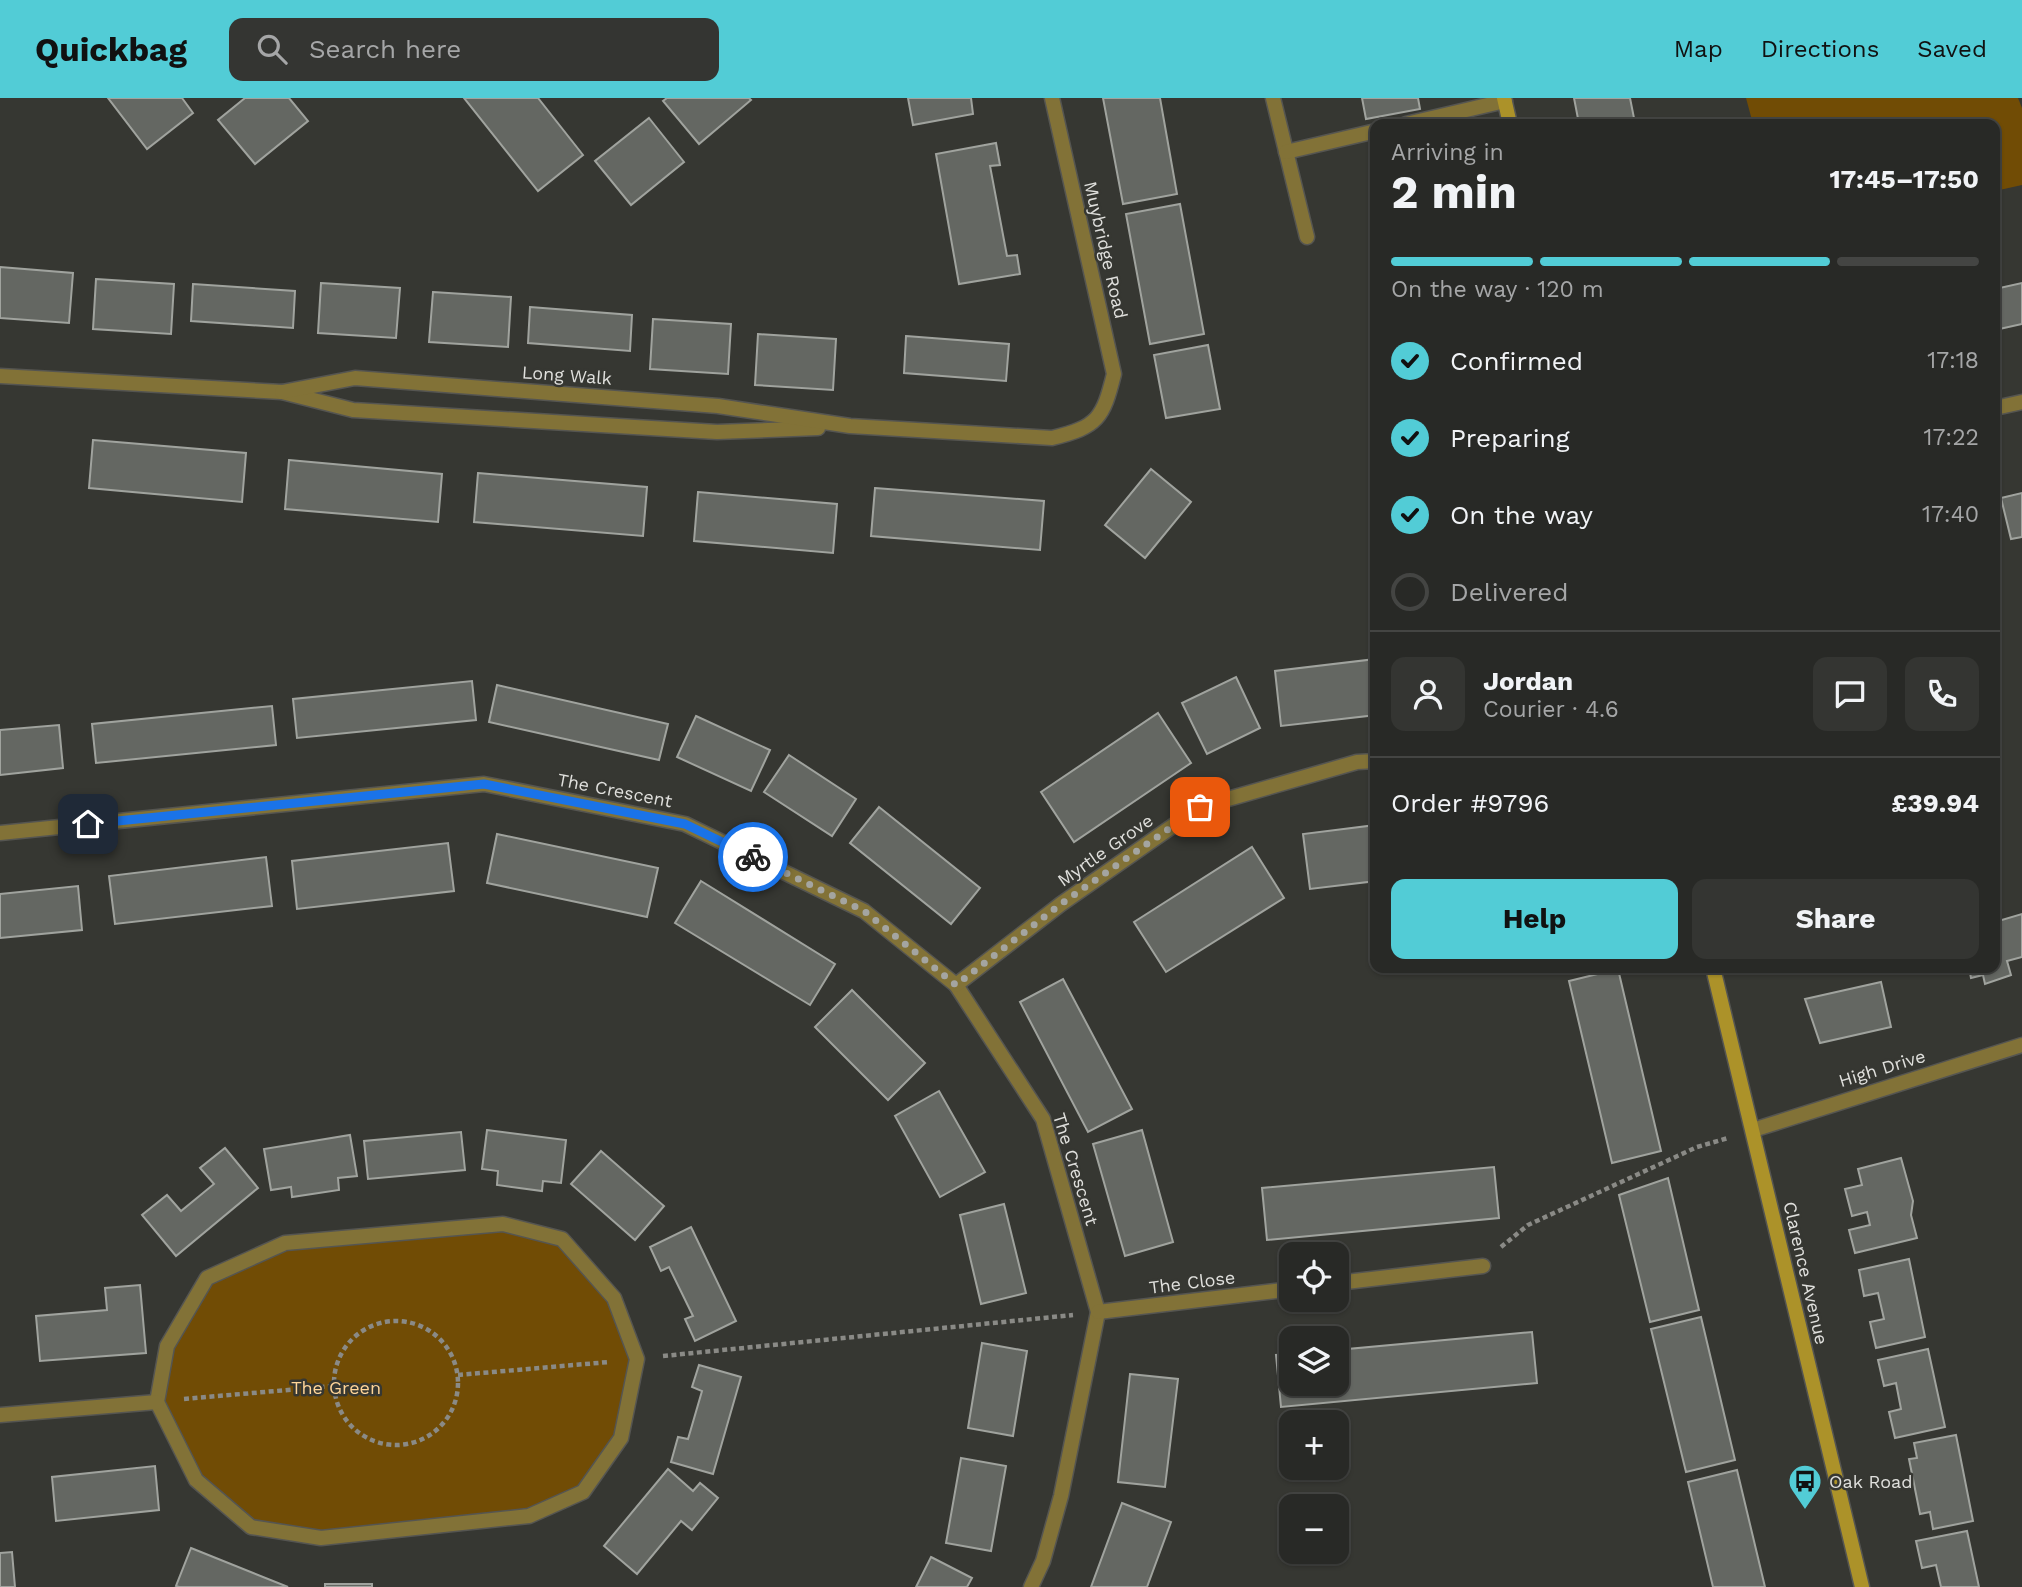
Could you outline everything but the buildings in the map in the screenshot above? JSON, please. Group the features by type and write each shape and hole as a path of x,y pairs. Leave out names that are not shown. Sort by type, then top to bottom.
{"street":[{"name":"Muybridge Road","path":"1052,98 1114,373 1104,411"},
{"path":"1273,98 1307,237"},
{"path":"1427,119 1505,100 1509,119"},
{"path":"1286,152 1370,132"},
{"name":"Long Walk","path":"0,376 282,392 353,410 704,431 850,426"},
{"name":"Long Walk","path":"282,392 355,379 718,406 850,426 1052,438 1081,431 1104,411"},
{"path":"2000,407 2022,402"},
{"name":"Myrtle Grove","path":"956,985 1061,904 1200,807 1357,762 1370,761"},
{"name":"The Crescent","path":"0,833 484,784 685,824 864,911 956,985 1043,1119 1098,1312 1061,1496 1043,1561 1031,1587"},
{"name":"Clarence Avenue","path":"1714,973 1862,1587"},
{"name":"High Drive","path":"1754,1130 2022,1045"},
{"path":"503,1223 562,1239 614,1298 637,1359 621,1438 583,1492 530,1516 321,1538 251,1527 196,1480 157,1402 167,1346 207,1278 285,1243 503,1223"},
{"path":"1349,1282 1483,1266"},
{"name":"The Close","path":"1098,1312 1279,1291"},
{"path":"0,1415 157,1402"}],"path":[{"path":"1483,1266 1528,1225 1697,1147 1754,1130"},
{"path":"458,1375 1098,1312"},
{"path":"405,1321 432,1331 445,1343 458,1375 456,1402 449,1418 431,1436 408,1446 382,1445 362,1437 346,1423 333,1386 337,1361 352,1338 385,1322 405,1321"},
{"path":"157,1402 333,1386"}],"green space":[{"path":"1746,98 2018,98 2022,108 2022,185 2000,190 2000,119 1752,119"},
{"name":"The Green","path":"503,1224 562,1239 614,1298 637,1359 621,1438 583,1492 529,1516 321,1538 251,1527 196,1480 157,1402 167,1346 207,1278 285,1243"}],"way so far":[{"path":"753,857 864,911 956,985 1061,904 1200,807"}],"place":[{"name":"Oak Road","path":"1805,1511"}],"route":[{"path":"88,824 484,784 685,824 753,857"}]}
